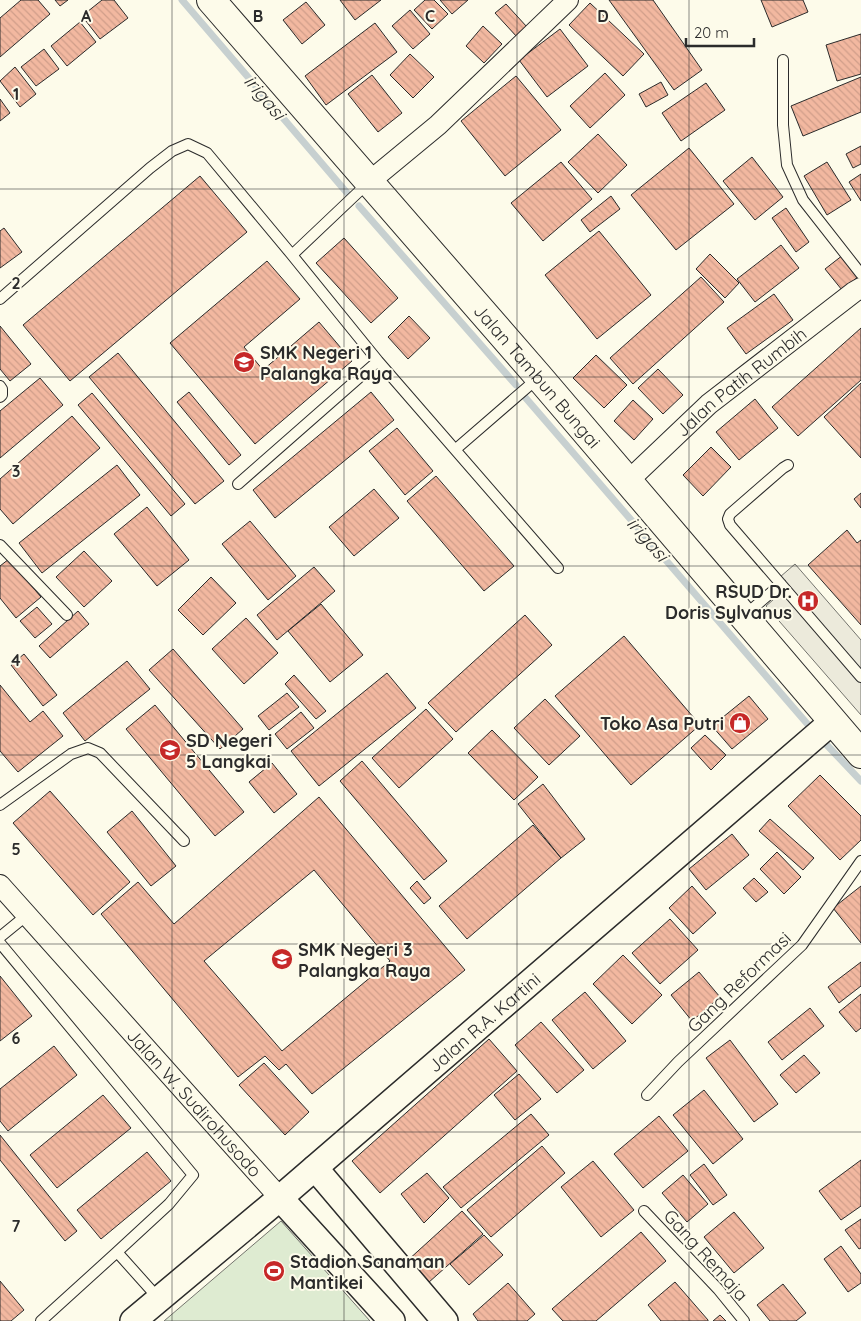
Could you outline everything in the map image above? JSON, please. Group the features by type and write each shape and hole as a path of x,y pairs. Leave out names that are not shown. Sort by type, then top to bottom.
{"main road":[{"name":"Jalan Tambun Bungai","path":"211,0 539,377 861,754"}],"street":[{"path":"369,182 438,125 568,0"},
{"name":"Jalan Patih Rumbih","path":"627,482 709,404 861,288"},
{"name":"Jalan R.A. Kartini","path":"133,1321 315,1168 833,721"},
{"name":"Jalan W. Sudirohusodo","path":"0,885 392,1321"},
{"path":"315,1168 445,1321"}],"lane":[{"path":"783,60 783,125 787,165 803,200 861,274"},
{"path":"0,299 172,151 188,144 207,153 378,361 558,568"},
{"path":"292,255 369,182"},
{"path":"238,484 378,361"},
{"path":"456,449 539,377"},
{"path":"0,386 2,389 0,397"},
{"path":"788,465 730,514 728,519 730,525 861,677"},
{"path":"0,546 67,615"},
{"path":"743,617 781,584"},
{"path":"0,804 72,754 88,748 100,753 184,841"},
{"name":"Gang Reformasi","path":"647,1095 678,1062 802,945 861,861"},
{"path":"0,937 26,915"},
{"path":"0,943 193,1175 169,1204 41,1321"},
{"name":"Gang Remaja","path":"644,1211 718,1289 744,1321"},
{"path":"116,1252 159,1299"}],"green space":[{"name":"Stadion Sanaman Mantikei","path":"281,1221 370,1321 164,1321"}],"shaded area":[{"path":"795,564 861,640 861,715 766,606 788,587 780,577"}],"building":[{"path":"21,0 38,0 50,14 0,57 0,18"},
{"path":"55,0 68,0 60,6"},
{"path":"102,0 114,0 128,18 100,39 82,16"},
{"path":"340,0 381,0 355,20"},
{"path":"425,0 434,0 448,14 432,29 414,10"},
{"path":"440,0 468,0 452,14"},
{"path":"609,0 653,0 702,70 674,90"},
{"path":"761,0 803,0 808,12 772,27"},
{"path":"306,2 325,25 302,44 283,20"},
{"path":"590,3 644,54 623,76 569,25"},
{"path":"506,4 527,27 517,37 495,13"},
{"path":"410,10 430,34 413,49 392,26"},
{"path":"80,22 96,42 67,66 51,46"},
{"path":"375,23 397,52 326,105 305,76"},
{"path":"483,26 502,44 484,63 466,46"},
{"path":"560,29 588,66 547,97 519,60"},
{"path":"861,34 861,74 837,81 826,45"},
{"path":"44,49 59,69 36,86 21,67"},
{"path":"410,54 434,77 413,98 390,75"},
{"path":"15,67 36,94 20,107 0,81"},
{"path":"605,73 625,95 590,128 570,106"},
{"path":"372,75 402,113 378,132 348,94"},
{"path":"516,76 561,130 505,176 461,121"},
{"path":"861,77 861,112 803,136 791,106"},
{"path":"661,82 668,95 646,107 639,94"},
{"path":"706,83 725,110 681,141 662,113"},
{"path":"0,99 10,113 0,121"},
{"path":"598,134 627,165 598,193 568,162"},
{"path":"861,146 861,164 853,168 846,154"},
{"path":"689,148 734,204 676,250 631,195"},
{"path":"752,157 783,197 755,220 723,181"},
{"path":"561,162 592,199 543,241 511,203"},
{"path":"827,162 851,200 827,215 804,176"},
{"path":"861,174 861,201 849,182"},
{"path":"200,176 247,232 70,381 23,325"},
{"path":"611,196 620,209 590,232 581,220"},
{"path":"786,208 809,242 796,252 772,218"},
{"path":"4,228 22,252 0,268 0,231"},
{"path":"599,231 651,295 597,339 545,275"},
{"path":"344,238 398,298 371,323 316,263"},
{"path":"781,245 799,268 755,302 737,279"},
{"path":"710,254 739,283 725,298 696,269"},
{"path":"843,255 859,276 842,290 825,269"},
{"path":"267,261 300,299 244,347 263,370 319,322 352,361 255,444 170,343"},
{"path":"701,277 724,302 633,384 610,358"},
{"path":"774,294 793,320 746,354 727,328"},
{"path":"409,316 430,338 408,359 388,337"},
{"path":"0,326 31,364 10,381 0,369"},
{"path":"861,328 861,380 798,436 772,407"},
{"path":"118,353 224,481 195,504 89,377"},
{"path":"596,355 627,385 604,408 573,378"},
{"path":"658,369 683,395 663,414 638,388"},
{"path":"40,378 63,405 0,458 0,411"},
{"path":"861,383 861,458 824,417"},
{"path":"189,392 241,455 229,465 177,402"},
{"path":"371,392 394,420 275,518 253,490"},
{"path":"92,393 185,504 171,516 78,405"},
{"path":"755,399 778,428 739,460 716,432"},
{"path":"633,400 653,419 634,440 614,421"},
{"path":"72,416 100,448 13,524 0,509 0,479"},
{"path":"397,428 433,471 405,495 369,451"},
{"path":"711,447 731,467 703,496 683,475"},
{"path":"117,465 140,495 42,573 19,543"},
{"path":"436,476 514,566 484,591 407,501"},
{"path":"374,489 399,518 354,556 329,527"},
{"path":"861,493 861,508 854,499"},
{"path":"147,507 189,560 157,586 114,534"},
{"path":"250,521 296,576 268,600 222,544"},
{"path":"847,530 857,543 861,540 861,625 808,565"},
{"path":"84,551 112,581 84,607 56,577"},
{"path":"9,559 41,597 16,618 0,598 0,566"},
{"path":"314,567 335,591 277,640 257,615"},
{"path":"211,577 236,603 203,635 178,610"},
{"path":"321,604 363,655 330,682 288,631"},
{"path":"37,607 52,624 35,638 20,621"},
{"path":"78,611 89,624 50,658 39,646"},
{"path":"525,615 552,645 456,732 428,703"},
{"path":"246,618 278,653 244,684 212,649"},
{"path":"624,636 700,725 631,785 555,696"},
{"path":"173,649 243,729 220,749 149,670"},
{"path":"24,654 57,695 43,706 11,665"},
{"path":"127,661 150,689 85,741 63,713"},
{"path":"387,673 416,708 319,786 291,751"},
{"path":"294,675 326,711 316,719 285,684"},
{"path":"0,685 30,722 43,711 63,736 18,772 0,751"},
{"path":"287,693 299,707 269,730 258,716"},
{"name":"Toko Asa Putri","path":"749,696 768,719 732,749 712,726"},
{"path":"545,699 580,736 549,765 514,728"},
{"path":"155,705 244,812 215,836 126,729"},
{"path":"426,709 453,739 399,788 372,758"},
{"path":"301,712 314,728 287,749 275,734"},
{"path":"492,730 538,777 514,800 468,753"},
{"path":"705,735 726,755 711,770 691,748"},
{"path":"362,761 447,861 424,880 340,781"},
{"path":"272,763 297,794 274,813 249,782"},
{"path":"820,775 861,816 861,840 840,860 788,806"},
{"path":"543,784 585,839 561,858 518,804"},
{"path":"50,791 130,882 93,915 13,823"},
{"path":"319,797 465,970 312,1094 286,1064 279,1070 265,1056 238,1077 101,914 138,882 174,924","holes":["314,870 390,961 282,1051 204,961"]},
{"path":"132,811 176,866 151,886 107,832"},
{"path":"770,819 814,858 803,870 759,831"},
{"path":"533,825 561,858 467,939 439,906"},
{"path":"732,834 749,855 706,890 689,869"},
{"path":"777,852 801,877 784,894 760,869"},
{"path":"754,878 768,892 756,902 743,888"},
{"path":"417,881 431,898 424,904 410,888"},
{"path":"692,886 716,913 693,934 669,908"},
{"path":"861,886 861,943 833,908"},
{"path":"670,919 698,950 660,984 632,953"},
{"path":"623,955 662,995 632,1024 593,984"},
{"path":"861,962 861,986 839,1003 828,987"},
{"path":"699,972 720,997 692,1021 671,995"},
{"path":"0,976 32,1016 0,1041"},
{"path":"585,992 626,1041 593,1069 552,1020"},
{"path":"861,994 861,1028 856,1032 839,1012"},
{"path":"810,1008 824,1026 782,1060 768,1042"},
{"path":"541,1022 584,1070 557,1093 515,1045"},
{"path":"489,1039 517,1071 380,1193 352,1161"},
{"path":"730,1040 778,1104 754,1122 706,1058"},
{"path":"54,1046 77,1075 8,1131 0,1121 0,1089"},
{"path":"804,1055 820,1073 796,1093 780,1075"},
{"path":"264,1063 309,1112 285,1135 239,1085"},
{"path":"519,1074 541,1099 515,1120 494,1095"},
{"path":"704,1090 743,1139 713,1164 673,1115"},
{"path":"103,1095 131,1128 57,1188 30,1155"},
{"path":"531,1114 549,1135 461,1208 443,1187"},
{"path":"659,1116 688,1151 643,1188 614,1154"},
{"path":"0,1135 77,1231 65,1241 0,1160"},
{"path":"542,1146 565,1173 491,1237 467,1210"},
{"path":"147,1152 171,1181 101,1239 77,1210"},
{"path":"861,1160 861,1206 841,1220 819,1191"},
{"path":"593,1161 634,1210 601,1237 561,1187"},
{"path":"704,1164 727,1195 713,1205 690,1175"},
{"path":"427,1173 449,1198 424,1223 401,1194"},
{"path":"683,1175 708,1204 687,1222 662,1193"},
{"path":"462,1211 483,1234 428,1283 407,1261"},
{"path":"734,1212 764,1248 734,1273 704,1237"},
{"path":"861,1219 861,1248 859,1249 845,1230"},
{"path":"641,1232 666,1261 596,1321 563,1321 552,1309"},
{"path":"484,1235 503,1255 469,1285 450,1264"},
{"path":"841,1246 861,1274 861,1283 848,1292 824,1259"},
{"path":"0,1281 24,1310 11,1321 0,1321"},
{"path":"675,1282 708,1321 661,1321 648,1305"},
{"path":"508,1283 535,1314 527,1321 478,1321 473,1314"},
{"path":"783,1284 806,1313 796,1321 770,1321 757,1305"},
{"path":"720,1315 726,1321 713,1321"}],"waterway":[{"name":"irigasi","path":"182,0 348,194"},
{"name":"irigasi","path":"359,206 516,385"},
{"name":"irigasi","path":"524,396 810,727"},
{"name":"irigasi","path":"824,742 861,781"}],"place":[{"name":"SMK Negeri 1 Palangka Raya","path":"244,362"},
{"name":"RSUD Dr. Doris Sylvanus","path":"808,601"},
{"name":"Toko Asa Putri","path":"740,723"},
{"name":"SD Negeri 5 Langkai","path":"170,750"},
{"name":"SMK Negeri 3 Palangka Raya","path":"282,959"},
{"name":"Stadion Sanaman Mantikei","path":"274,1271"}]}
